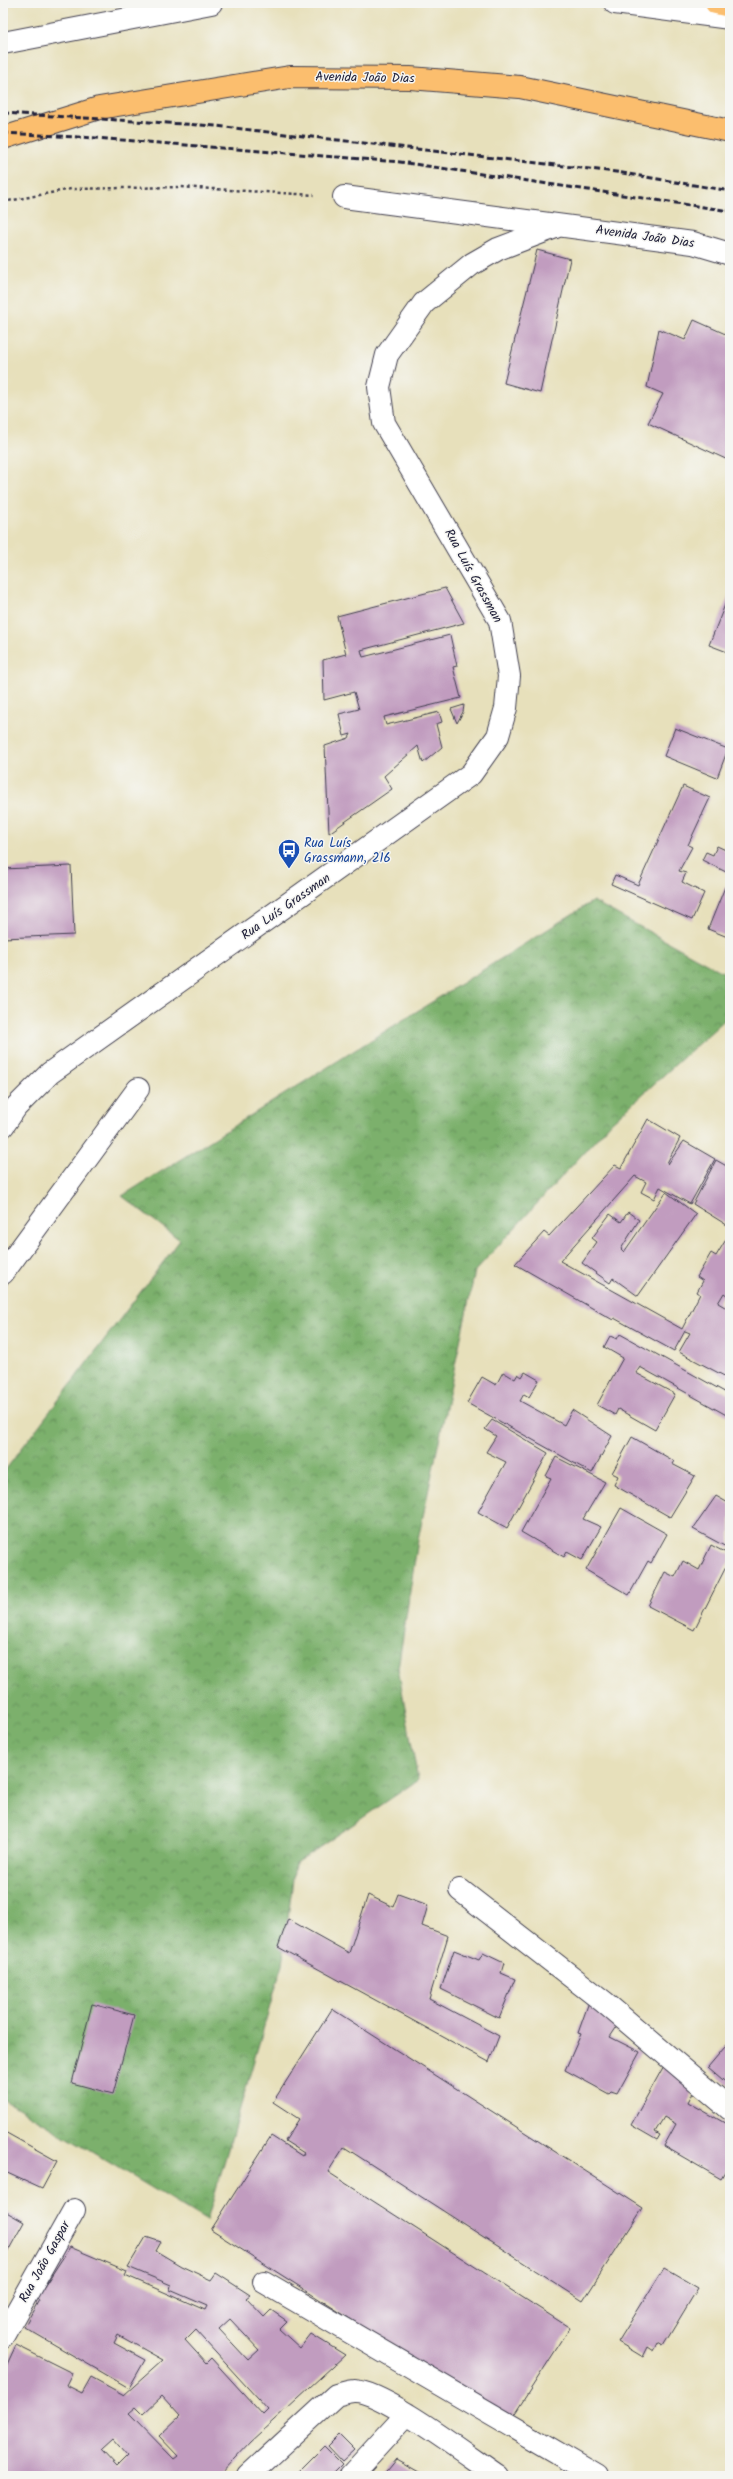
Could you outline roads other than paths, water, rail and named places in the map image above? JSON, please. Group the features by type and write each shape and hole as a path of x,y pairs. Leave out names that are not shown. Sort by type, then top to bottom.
{"main road":[{"path":"716,3 730,6"},
{"name":"Avenida João Dias","path":"3,138 99,108 290,77 410,78 520,87 730,131"}],"street":[{"path":"3,43 211,3"},
{"path":"615,3 730,18"},
{"name":"Avenida João Dias","path":"344,197 693,243 730,254"},
{"name":"Rua Luís Grassman","path":"3,1126 16,1107 50,1073 471,774 498,736 506,708 509,676 500,621 384,423 379,387 387,355 424,303 472,264 498,249 558,226"},
{"path":"3,1273 138,1089"},
{"path":"460,1890 604,2002 730,2109"},
{"name":"Rua João Gaspar","path":"3,2336 74,2210"},
{"path":"264,2282 597,2476"},
{"path":"248,2476 336,2395 353,2391 364,2392 407,2414 498,2476"},
{"path":"350,2476 407,2414"}],"railway":[{"path":"3,113 216,126 616,172 730,191"},
{"path":"3,133 96,138 400,162 730,211"}],"place":[{"name":"Rua Luís Grassmann, 216","path":"289,870"}]}
